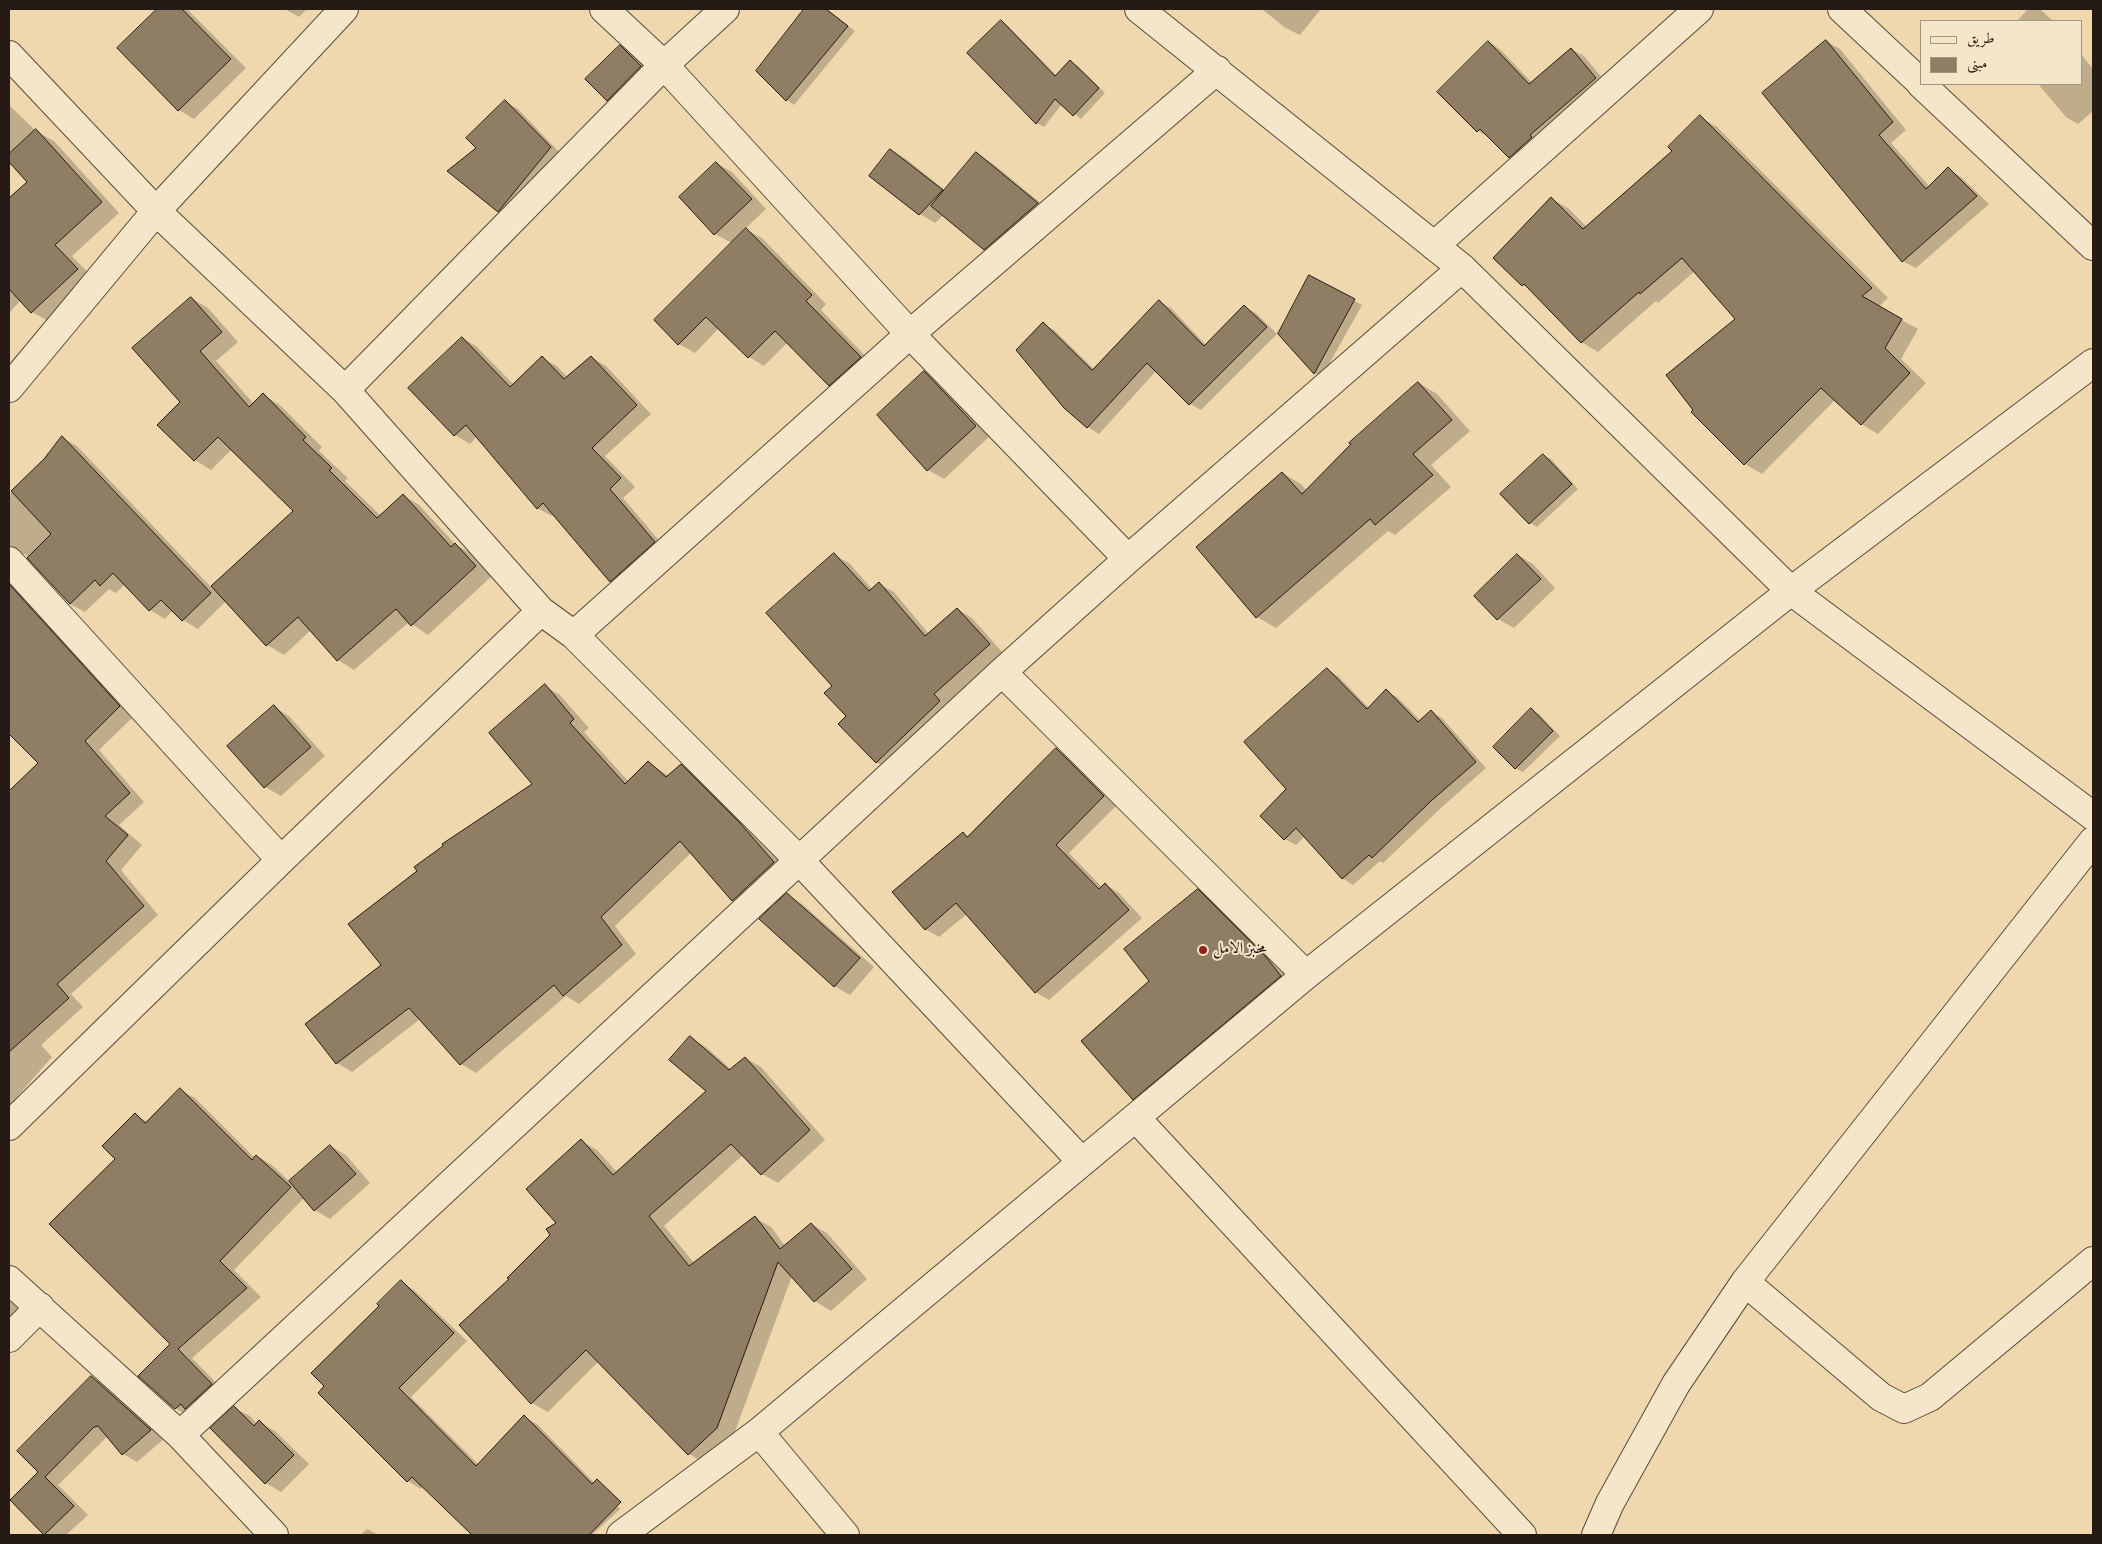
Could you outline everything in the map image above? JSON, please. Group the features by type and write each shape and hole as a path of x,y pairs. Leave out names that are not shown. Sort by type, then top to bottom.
{"street":[{"path":"9,388 156,211 344,9"},
{"path":"604,9 664,65 910,334 1128,560"},
{"path":"344,390 664,65 725,9"},
{"path":"1139,9 1462,268 1791,591 2093,816"},
{"path":"1434,246 1699,9"},
{"path":"1842,9 1920,82"},
{"path":"9,55 156,211 344,390 541,611 574,635 798,860 1081,1161"},
{"path":"574,635 910,334 1217,70"},
{"path":"1923,85 2093,246"},
{"path":"180,1435 1002,672 1462,268"},
{"path":"621,1535 759,1432 1081,1161 1136,1118 1306,975 1791,591 2093,363"},
{"path":"9,561 281,860"},
{"path":"9,1126 281,860 541,611"},
{"path":"1002,672 1306,975"},
{"path":"1596,1535 1610,1503 1676,1384 1745,1282 2093,841"},
{"path":"1136,1118 1522,1535"},
{"path":"1745,1282 1881,1397 1904,1409 1930,1397 2093,1261"},
{"path":"9,1280 180,1435 274,1535"},
{"path":"9,1338 40,1307"},
{"path":"759,1432 845,1535"}],"building":[{"path":"157,9 182,9 231,59 178,111 117,48"},
{"path":"804,9 826,9 848,26 786,101 756,71"},
{"path":"1001,20 1055,76 1070,60 1099,88 1073,116 1055,99 1036,124 967,53"},
{"path":"1826,40 1893,122 1879,135 1926,189 1948,167 1977,196 1902,262 1762,93"},
{"path":"1488,41 1529,84 1571,48 1596,78 1530,135 1532,137 1509,158 1480,129 1477,132 1437,92"},
{"path":"620,45 641,66 607,101 585,79"},
{"path":"505,100 551,147 498,212 447,171 476,148 466,138"},
{"path":"1700,115 1872,288 1862,296 1902,319 1885,348 1910,373 1861,425 1821,388 1744,465 1691,412 1693,410 1666,375 1735,319 1682,258 1640,294 1639,292 1581,343 1524,284 1522,286 1493,258 1551,197 1583,229 1672,151 1668,147"},
{"path":"36,129 102,202 55,245 78,269 31,313 9,289 9,198 27,182 9,162 9,154"},
{"path":"890,149 943,190 919,215 869,176"},
{"path":"976,152 1038,203 984,250 931,206"},
{"path":"716,162 752,199 714,235 679,197"},
{"path":"746,228 812,295 806,301 861,357 829,386 775,331 748,358 706,317 678,345 654,320"},
{"path":"1309,275 1355,299 1314,374 1278,334"},
{"path":"191,297 222,332 200,351 249,407 263,393 306,437 303,440 332,468 329,470 377,518 403,494 451,547 455,543 476,566 411,626 396,609 337,661 298,617 266,646 211,586 293,511 218,437 194,461 157,425 180,402 132,348"},
{"path":"1159,300 1204,346 1244,305 1267,327 1189,405 1147,363 1087,428 1064,408 1016,350 1043,322 1092,370"},
{"path":"462,337 510,387 542,356 564,379 591,356 637,405 592,448 621,478 610,489 655,542 610,582 543,503 537,509 466,425 454,436 408,388"},
{"path":"924,371 976,426 927,471 877,415"},
{"path":"1418,382 1452,420 1413,454 1433,475 1375,525 1370,519 1256,618 1196,547 1282,472 1302,494 1351,444 1349,443"},
{"path":"62,436 211,593 182,621 161,600 149,611 113,573 100,586 95,580 70,604 27,558 51,534 11,491 44,459"},
{"path":"1543,454 1572,484 1529,524 1500,494"},
{"path":"834,553 869,591 879,582 925,636 957,608 990,644 934,694 940,701 876,763 838,724 846,716 824,693 832,686 766,613"},
{"path":"1517,554 1541,579 1497,620 1474,596"},
{"path":"9,584 120,706 85,741 130,793 105,816 128,835 106,861 144,906 57,984 69,998 9,1052 9,791 38,763 9,734"},
{"path":"1327,668 1367,709 1386,689 1418,722 1431,710 1476,762 1431,801 1372,858 1369,855 1342,879 1296,828 1284,840 1260,816 1286,789 1244,742"},
{"path":"545,684 574,719 570,723 625,784 648,761 666,777 681,764 739,822 774,862 732,901 680,841 601,917 622,945 563,996 554,985 460,1065 409,1008 336,1064 305,1024 381,965 348,924 417,871 414,867 443,846 442,844 532,784 489,733"},
{"path":"274,705 311,747 264,788 227,746"},
{"path":"1531,708 1553,731 1515,769 1493,747"},
{"path":"1056,748 1104,796 1056,845 1099,889 1105,883 1129,910 1035,993 956,903 925,930 892,892 963,832 967,837"},
{"path":"1198,889 1266,957 1281,976 1133,1100 1081,1041 1149,981 1124,949"},
{"path":"787,893 860,958 834,987 759,919"},
{"path":"690,1036 729,1070 745,1057 810,1130 761,1175 731,1144 649,1216 689,1266 755,1216 780,1249 811,1223 852,1269 814,1302 778,1262 717,1428 688,1455 586,1350 531,1404 459,1325 509,1279 507,1278 550,1235 546,1229 556,1223 526,1189 581,1139 613,1175 706,1091 669,1060"},
{"path":"180,1088 252,1160 256,1155 291,1187 220,1261 247,1288 178,1349 212,1384 185,1409 181,1404 175,1409 138,1376 170,1344 49,1224 115,1159 102,1146 135,1113 145,1123"},
{"path":"330,1145 356,1174 314,1211 289,1181"},
{"path":"401,1280 454,1333 399,1388 476,1466 524,1415 592,1484 597,1479 621,1502 589,1535 472,1535 412,1477 407,1482 318,1393 324,1386 311,1373 379,1306 377,1304"},
{"path":"91,1376 151,1430 122,1455 98,1426 94,1427 45,1477 74,1506 44,1535 10,1500 38,1472 17,1451"},
{"path":"234,1406 254,1426 259,1420 294,1455 265,1484 210,1428"}],"place":[{"name":"مخبز الامل","path":"1203,950"}]}
